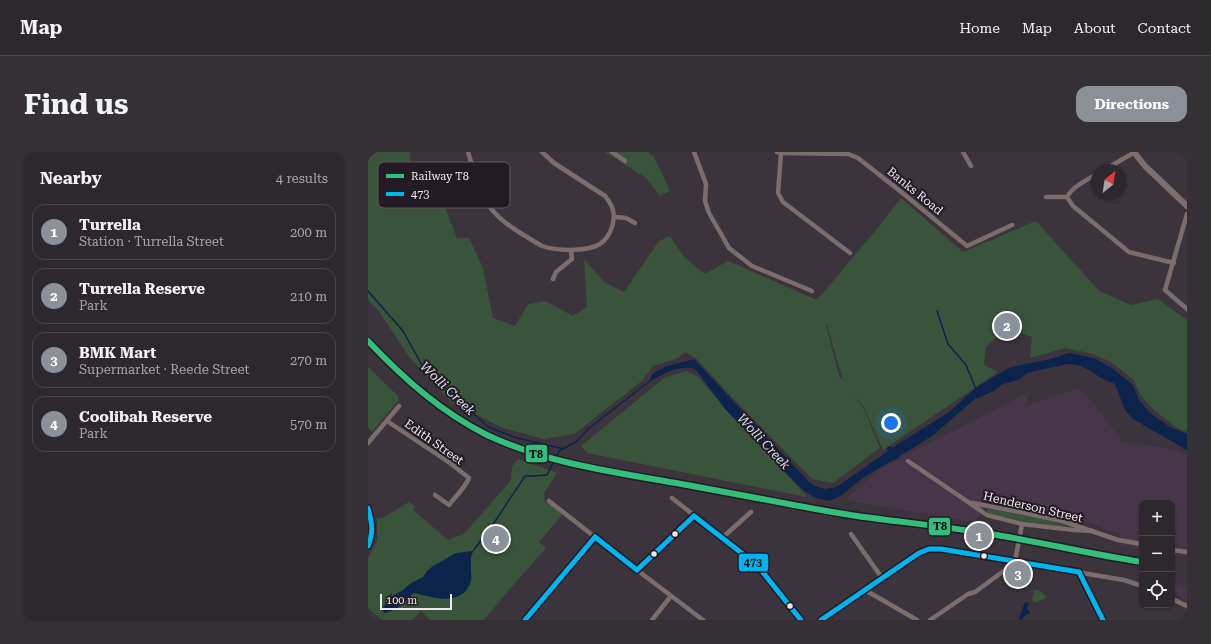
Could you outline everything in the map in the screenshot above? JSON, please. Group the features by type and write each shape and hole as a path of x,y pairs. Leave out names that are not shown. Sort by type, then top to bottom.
{"main road":[{"path":"1134,152 1144,165 1187,209"}],"street":[{"path":"468,152 471,162"},
{"path":"491,208 502,220 542,246 555,250 571,250 589,247 600,243 609,234 615,217 611,203 605,196 554,163 542,152"},
{"path":"612,152 625,161"},
{"path":"694,152 706,184 705,201 709,213 729,248 752,266 812,291"},
{"path":"858,158 862,152"},
{"path":"963,152 971,166"},
{"path":"1114,164 1134,152"},
{"path":"779,153 778,193 783,202 850,253"},
{"name":"Banks Road","path":"779,153 848,154 858,158 967,246 1012,225"},
{"path":"1067,197 1069,193 1081,183 1091,177"},
{"path":"1046,197 1067,197"},
{"path":"1067,197 1073,206 1129,252 1174,263"},
{"path":"1187,214 1166,290 1187,309"},
{"path":"615,217 626,218 635,222"},
{"path":"553,279 556,272 572,259 571,250"},
{"path":"368,443 399,406"},
{"name":"Edith Street","path":"387,421 450,463 469,478 465,486 449,505 435,495"},
{"name":"Henderson Street","path":"908,461 987,515 1022,524 1060,529 1093,531"},
{"path":"672,498 758,565 802,620"},
{"path":"549,501 703,620"},
{"name":"Henderson Street","path":"968,502 1062,521 1118,540 1139,544"},
{"path":"368,508 373,526 373,532 368,546"},
{"path":"722,538 751,512"},
{"path":"637,570 694,516"},
{"path":"368,532 371,519"},
{"path":"930,620 968,594 974,592 1012,565 1016,556 1022,524"},
{"path":"851,534 882,578"},
{"path":"525,620 595,537"},
{"path":"821,620 919,553 933,548 1124,580 1139,585"},
{"path":"1175,550 1187,552"},
{"path":"1079,572 1103,620"},
{"path":"865,590 917,620"},
{"path":"652,620 671,596"},
{"path":"1175,600 1187,606"}],"shaded area":[{"path":"1078,388 1102,413 1122,442 1173,449 1187,454 1187,557 1175,555 1175,500 1139,500 1139,548 1119,545 1120,534 1071,516 988,501 975,522 845,500 875,473 912,452 1029,392 1025,406"},
{"path":"1175,584 1187,586 1187,600 1175,594"}],"green space":[{"path":"368,152 410,152 411,162 378,162 378,208 445,208 457,238 469,238 483,268 493,318 515,326 528,304 545,301 573,316 587,307 584,259 604,282 624,292 659,241 670,236 684,257 705,274 728,261 817,300 901,198 963,252 1036,221 1099,291 1131,305 1158,299 1187,320 1187,432 1177,428 1154,410 1141,396 1134,380 1111,362 1093,354 1066,348 1030,358 1032,337 1018,332 1000,334 986,347 984,365 998,372 883,450 863,405 855,397 864,409 880,448 833,483 812,479 723,388 697,359 685,352 678,358 653,366 642,381 574,434 544,439 503,428 451,402 410,358 378,310 368,300","holes":["826,325 827,325 843,380 839,376"]},
{"path":"605,152 648,152 654,157 670,191 660,196 646,178"},
{"path":"368,367 398,396 399,400 372,432 368,427"},
{"path":"686,371 697,376 807,497 587,453 581,446 664,378"},
{"path":"518,459 557,473 544,493 545,502 559,510 562,515 539,542 546,548 484,620 430,620 421,611 412,620 382,620 368,608 368,559 377,540 377,519 384,517 409,502 415,507 413,510 448,540 465,533 511,480 512,466"},
{"path":"988,509 1035,517 1065,525 1065,527 1020,521 988,513 986,511"},
{"path":"1034,590 1042,592 1046,598 1034,603 1032,598"}],"water":[{"path":"1069,353 1094,358 1112,368 1133,385 1139,400 1150,413 1170,427 1187,434 1187,450 1133,419 1125,410 1115,384 1078,365 1067,364 1027,373 1020,379 1001,385 992,392 975,399 932,436 896,460 895,459 864,477 839,497 827,501 813,497 802,489 725,409 697,371 692,368 675,369 650,381 652,374 667,366 694,359 809,482 820,488 826,489 838,486 888,451 886,449 890,446 892,448 949,412 978,386 1011,367 1050,359"},
{"path":"473,551 471,559 471,582 460,596 445,599 414,593 394,610 384,613 382,609 391,597 411,583 423,577 433,566 456,553"},
{"path":"1025,602 1029,603 1027,608 1030,613 1024,616 1022,620 1019,619"}],"waterway":[{"name":"Wolli Creek","path":"368,291 403,331 423,367 488,427 517,438 564,449"},
{"path":"937,311 948,344 966,365 976,389"},
{"path":"473,551 492,526 525,476 547,475 559,451 577,441 588,429 651,380"}],"rail line":[{"name":"T8","path":"368,341 409,381 454,416 487,435 539,455 621,474 722,491 818,510 984,533 1139,561"}],"transit line":[{"name":"473","path":"368,508 372,527 368,546"},
{"name":"473","path":"694,516 757,565 801,620"},
{"name":"473","path":"637,570 694,516"},
{"name":"473","path":"595,537 637,570"},
{"name":"473","path":"525,620 595,537"},
{"name":"473","path":"821,620 919,553 929,549 941,549 1079,572"},
{"name":"473","path":"1079,572 1103,620"}],"place":[{"name":"Turrella Reserve","path":"1007,326"},
{"name":"Turrella","path":"979,536"},
{"name":"Coolibah Reserve","path":"496,539"},
{"name":"BMK Mart","path":"1018,574"}]}
